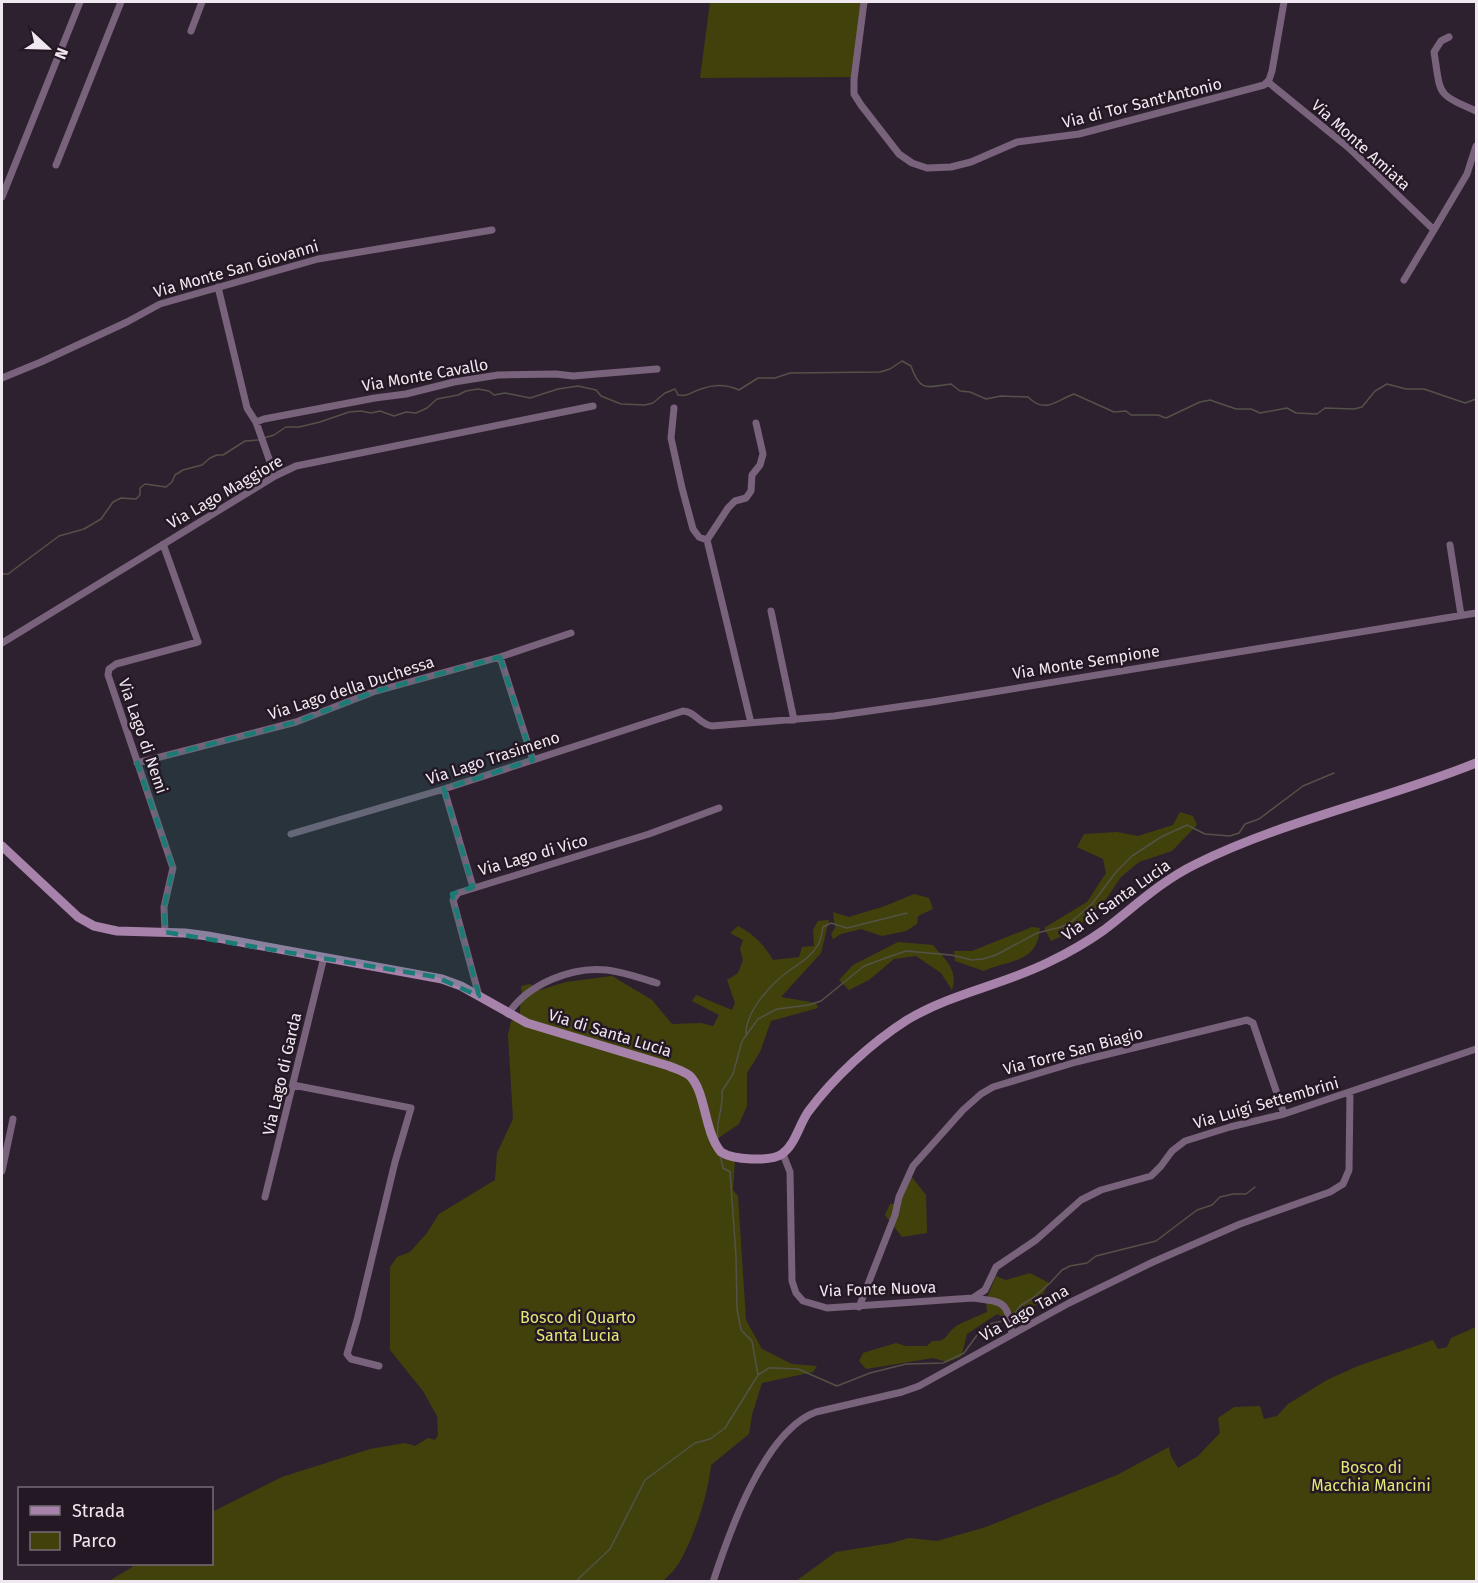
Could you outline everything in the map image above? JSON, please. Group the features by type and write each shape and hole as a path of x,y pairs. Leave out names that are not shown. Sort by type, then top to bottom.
{"street":[{"path":"2,197 3,188 80,2"},
{"path":"56,165 121,2"},
{"path":"191,31 202,2"},
{"name":"Via di Tor Sant'Antonio","path":"864,2 854,94 899,154 912,163 927,168 951,167 978,159 1017,142 1079,134 1251,89 1268,82"},
{"path":"1268,82 1284,2"},
{"path":"1449,38 1441,41 1434,52 1441,91 1448,99 1476,111"},
{"name":"Via Monte Amiata","path":"1268,82 1349,148 1434,230"},
{"path":"1404,280 1467,174 1476,146"},
{"name":"Via Monte San Giovanni","path":"2,378 127,322 153,306 332,256 492,230"},
{"path":"218,287 247,408 256,422 275,476"},
{"name":"Via Monte Cavallo","path":"256,422 264,418 406,394 454,382 498,375 573,376 657,369"},
{"name":"Via Lago Maggiore","path":"2,643 275,476 310,462 593,406"},
{"path":"674,408 671,438 681,488 693,530 699,537 707,540"},
{"path":"751,723 707,540 728,508 735,501 746,498 750,492 753,475 761,464 763,454 756,423"},
{"name":"Via Lago di Nemi","path":"163,544 198,642 116,664 109,669 108,679 174,868 164,907 165,932"},
{"path":"1450,545 1461,615"},
{"path":"771,611 794,720"},
{"name":"Via Monte Sempione","path":"699,721 712,726 794,720 932,702 1476,612"},
{"name":"Via Lago della Duchessa","path":"137,763 296,722 373,692 500,657 571,633"},
{"path":"500,657 533,760"},
{"name":"Via Lago Trasimeno","path":"291,834 444,789 683,711 691,712 699,721"},
{"name":"Via di Santa Lucia","path":"2,846 86,922 99,928 218,937 448,980 527,1023 669,1066 687,1074 696,1085 711,1134 720,1151 734,1157 765,1159 783,1154 791,1145 809,1111 828,1089 879,1040 915,1016 949,999 1028,972 1063,955 1104,930 1165,882 1209,858 1291,826 1476,763"},
{"path":"444,789 473,887"},
{"name":"Via Lago di Vico","path":"479,996 453,900 458,893 649,834 719,808"},
{"name":"Via Lago di Garda","path":"266,1197 324,957"},
{"path":"508,1014 519,999 529,991 577,973 606,970 657,983"},
{"name":"Via Torre San Biagio","path":"859,1307 913,1166 968,1104 998,1084 1247,1020 1253,1023 1284,1114"},
{"name":"Via Luigi Settembrini","path":"973,1298 985,1290 996,1267 1036,1240 1087,1197 1101,1190 1151,1176 1177,1146 1185,1141 1284,1114 1476,1049"},
{"path":"293,1085 411,1108 395,1162 357,1320 346,1354 351,1359 379,1366"},
{"name":"Via Lago Tana","path":"713,1581 750,1486 773,1449 798,1422 816,1412 914,1388 954,1368 1012,1330 1166,1256 1240,1224 1339,1188 1345,1181 1349,1170 1350,1092"},
{"path":"2,1171 6,1134 13,1119"},
{"name":"Via Fonte Nuova","path":"783,1154 789,1172 791,1266 796,1293 805,1303 827,1308 973,1298 1000,1302 1006,1307 1012,1330"}],"highlighted area":[{"path":"500,657 533,760 444,789 473,887 452,894 479,996 436,977 165,932 164,907 173,868 137,763 296,722 373,692"}],"green space":[{"path":"710,2 870,2 864,8 852,77 700,78"},
{"path":"1180,812 1193,816 1197,825 1172,851 1139,862 1121,877 1104,902 1075,930 1051,941 1044,928 1087,902 1106,873 1103,859 1077,847 1084,834 1117,832 1138,836 1173,825"},
{"path":"914,894 929,898 933,909 918,916 917,924 906,931 882,936 861,929 841,934 833,939 831,934 835,928 833,912 849,917"},
{"name":"Bosco di Quarto Santa Lucia","path":"829,920 821,953 781,997 816,1003 818,1008 771,1021 760,1052 747,1073 747,1106 739,1124 711,1143 735,1160 733,1190 738,1196 746,1320 762,1349 792,1364 817,1366 813,1372 762,1383 749,1434 711,1465 704,1502 690,1541 677,1566 663,1581 107,1582 134,1565 213,1565 213,1512 282,1477 370,1449 405,1443 415,1446 428,1438 435,1440 438,1435 437,1416 423,1391 390,1350 390,1267 397,1257 410,1252 427,1233 439,1214 495,1180 497,1153 513,1119 508,1035 511,1021 521,1019 521,986 530,984 540,990 566,982 612,976 652,1000 672,1024 701,1023 713,1026 719,1015 692,1001 696,995 732,1010 735,1003 727,980 738,973 743,960 740,949 743,940 730,933 738,926 744,929 758,940 773,960 799,957 802,947 814,946 813,930 818,921"},
{"path":"1032,927 1040,928 1038,940 1034,948 1021,958 984,971 955,961 954,951 972,951"},
{"path":"898,942 933,945 952,971 954,983 952,990 941,973 916,956 894,959 869,980 849,990 839,980 853,965"},
{"path":"911,1176 926,1195 927,1233 902,1237 885,1215 890,1204 900,1203"},
{"path":"1030,1273 1049,1283 1037,1304 1015,1322 997,1314 967,1334 961,1357 947,1362 933,1358 866,1369 859,1361 863,1353 896,1343 906,1346 927,1346 932,1341 944,1339 955,1327 987,1312 986,1300 996,1276 1006,1280"},
{"name":"Bosco di Macchia Mancini","path":"1476,1327 1476,1581 796,1581 836,1552 909,1538 937,1541 986,1527 1117,1475 1169,1447 1178,1468 1198,1456 1220,1433 1218,1418 1234,1407 1260,1406 1264,1419 1277,1416 1288,1404 1327,1380 1358,1366 1433,1340 1438,1349 1447,1347 1451,1338"}],"waterway":[{"path":"264,438 286,427 299,427 349,412 380,411 394,416 406,412 416,413 427,408 437,399 478,389 489,391 494,395 505,393 530,398 558,389 578,386 596,390 601,396 621,404 645,405 653,403 665,393 675,389 678,395 687,395 706,387 715,386 739,390 758,378 775,378 790,373 880,372 902,361 911,366 918,381 926,386 951,384 960,391 970,392 986,399 1001,396 1028,397 1040,405 1045,405 1056,403 1074,394 1114,412 1126,411 1131,415 1158,415 1166,418 1200,402 1210,400 1236,409 1251,409 1260,413 1287,408 1296,413 1317,414 1325,408 1354,409 1362,407 1375,391 1387,384 1406,389 1424,389 1465,403 1476,399"},
{"path":"2,574 8,574 59,536 84,529 101,519 113,502 121,498 136,499 140,495 140,488 145,484 166,487 175,475 183,470 202,465 210,458 223,455 245,441 259,440"},
{"path":"718,1138 722,1091 733,1074 742,1041 758,1019 777,1009 821,1001 864,966 906,951 951,955 972,960 996,955 1037,933 1071,922 1092,904 1116,872 1132,856 1161,837 1187,825 1205,834 1230,836 1239,833 1245,824 1259,819 1303,786 1334,773"},
{"path":"746,1035 750,1017 761,998 783,976 813,953 819,943 823,927 831,923 847,928 907,913"},
{"path":"720,1155 723,1168 730,1172 737,1309 741,1330 752,1341 758,1375"},
{"path":"1013,1316 1020,1306 1034,1297 1062,1270 1087,1263 1096,1256 1156,1241 1197,1210 1212,1205 1220,1197 1246,1194 1255,1187"},
{"path":"575,1582 610,1549 645,1480 695,1443 710,1439 725,1428 758,1375 769,1368 798,1369 837,1386 870,1373 906,1364 943,1363 964,1353 980,1331 990,1324 1006,1320"}]}
